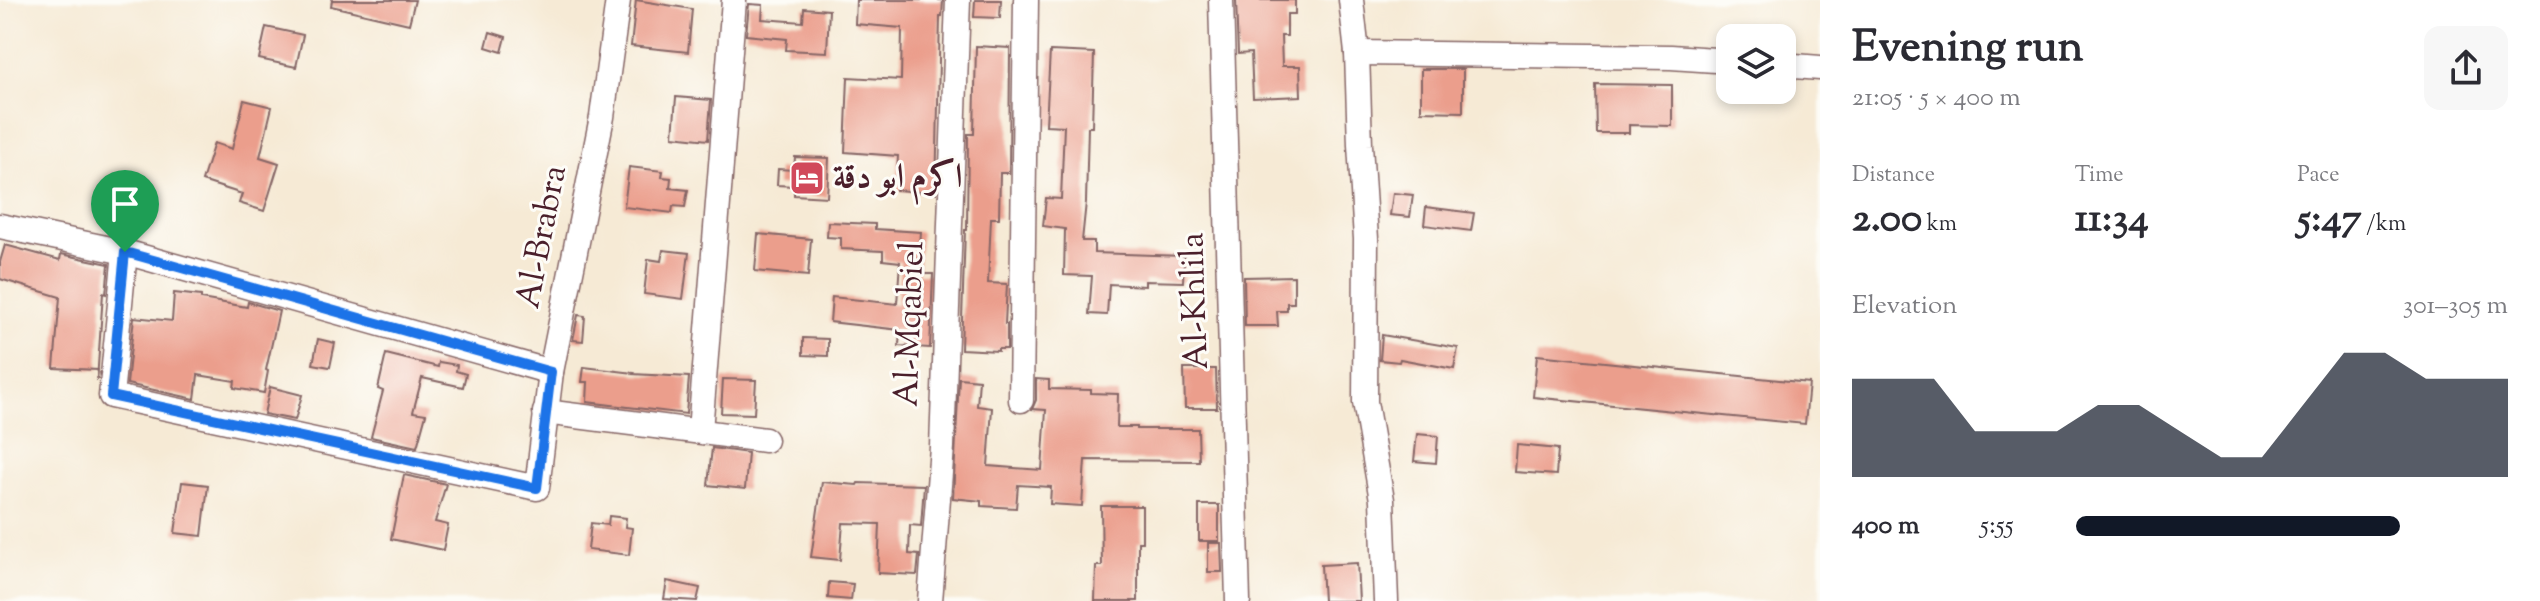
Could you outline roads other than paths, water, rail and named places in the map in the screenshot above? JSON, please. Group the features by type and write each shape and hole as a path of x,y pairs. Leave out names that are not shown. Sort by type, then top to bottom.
{"street":[{"name":"Al-Brabra","path":"125,252 111,396 537,488 551,372 602,117 618,0"},
{"path":"700,431 734,0"},
{"name":"Al-Mqabiel","path":"930,601 942,447 958,0"},
{"path":"1021,400 1026,0"},
{"name":"Al-Khlila","path":"1221,0 1238,601"},
{"path":"1351,0 1357,53 1366,239 1365,402 1382,500 1386,601"},
{"path":"1357,53 1716,60"},
{"path":"1796,66 1820,68"},
{"path":"0,226 125,252 551,372"},
{"path":"545,412 765,440"}],"place":[{"name":"اكرم ابو دقة","path":"807,178"}]}
